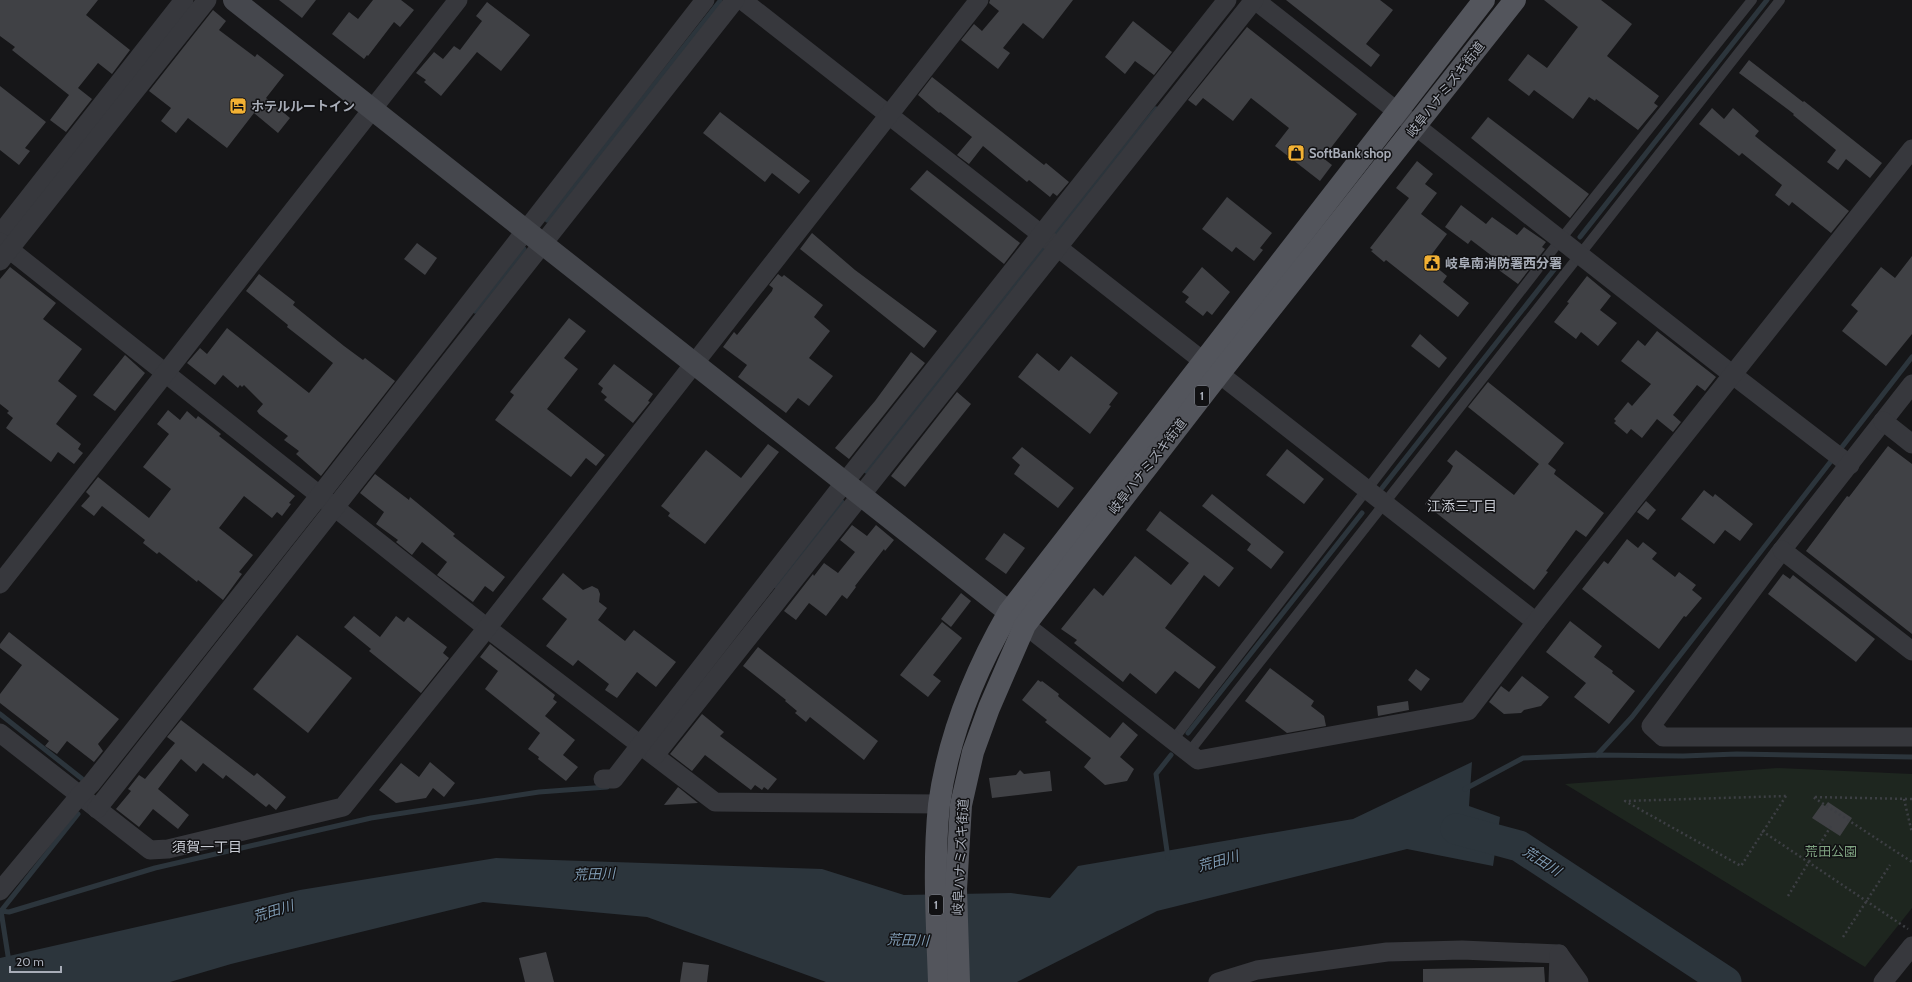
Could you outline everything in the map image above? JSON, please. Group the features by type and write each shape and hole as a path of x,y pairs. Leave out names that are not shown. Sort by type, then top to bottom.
{"main road":[{"name":"岐阜ハナミズキ街道","path":"939,982 936,885 937,828 940,804 946,770 959,720 974,681 994,637 1017,618 1211,367 1397,111 1484,0"},
{"name":"岐阜ハナミズキ街道","path":"1211,367 1416,126 1515,0"},
{"name":"岐阜ハナミズキ街道","path":"959,982 956,889 961,805 973,752 995,694 1017,618"}],"street":[{"path":"2,247 184,0"},
{"path":"2,247 207,0"},
{"path":"234,0 1198,760 1468,711 1536,622 1912,149"},
{"path":"0,584 458,0"},
{"path":"0,891 80,795 91,784 320,495 706,0"},
{"path":"97,809 735,0"},
{"path":"742,0 1041,236 1211,367 1536,622"},
{"path":"0,733 150,850 168,849 343,807 487,628 979,0"},
{"path":"603,778 614,780 648,750 853,488 1041,236 1227,0"},
{"path":"853,488 1057,248 1255,0 1847,463"},
{"path":"2,247 166,373 487,628 715,802 940,804"},
{"path":"1912,384 1847,463 1651,726 1663,737 1912,737"},
{"path":"1883,421 1912,444"},
{"path":"1782,550 1912,651"},
{"path":"1883,982 1912,946"},
{"path":"1218,982 1387,952 1462,950 1559,954"},
{"path":"1558,982 1559,954"},
{"path":"1559,954 1578,982"}],"lane":[{"path":"1173,740 1561,239 1752,0"},
{"path":"1188,752 1780,0"}],"path":[{"path":"1786,796 1762,831 1741,866 1625,801 1786,796"},
{"path":"1912,799 1813,798 1912,862"},
{"path":"1904,799 1912,833"},
{"path":"1788,896 1831,826"},
{"path":"1762,831 1912,931"},
{"path":"1843,937 1890,865"}],"green space":[{"name":"荒田公園","path":"1777,768 1912,774 1912,908 1865,967 1565,784"}],"water":[{"path":"1472,762 1469,806 1500,817 1493,866 1407,849 1157,911 1017,982 826,982 647,917 483,902 231,964 170,982 0,982 0,958 300,890 496,858 822,869 904,895 1011,893 1050,898 1078,866 1353,819"}],"building":[{"path":"0,0 98,0 86,15 130,50 112,74 98,63 78,88 92,99 66,132 50,120 69,95 12,50 15,47 0,36"},
{"path":"279,0 316,0 302,18"},
{"path":"373,0 401,0 414,10 400,27 394,22 368,56 367,55 364,59 332,34 349,12 358,19"},
{"path":"990,0 1073,0 1043,39 1023,23 1003,48 1010,53 998,69 961,40 974,24 982,31 999,11 989,3"},
{"path":"1286,0 1380,0 1393,10 1366,44 1380,55 1371,67"},
{"path":"1544,0 1601,0 1632,24 1607,56 1659,96 1654,103 1658,106 1638,130 1596,99 1595,101 1589,97 1573,119 1534,90 1529,96 1508,80 1528,54 1547,68 1578,27"},
{"path":"487,2 530,35 501,71 477,52 441,96 424,82 426,80 416,73 434,52 443,59 454,46 460,50 482,21 476,16"},
{"path":"213,10 226,21 219,30 255,57 257,54 284,75 266,98 290,118 278,133 254,113 227,148 188,118 176,133 161,121 171,108 149,91"},
{"path":"1133,21 1172,52 1154,75 1135,61 1125,74 1105,57"},
{"path":"1247,27 1357,114 1323,158 1332,165 1320,181 1275,146 1289,128 1251,98 1233,121 1203,98 1196,106 1188,100"},
{"path":"1749,60 1803,102 1804,101 1882,163 1870,178 1846,159 1838,170 1827,162 1836,150 1793,115 1794,114 1739,73"},
{"path":"932,77 1044,165 1046,163 1069,182 1057,196 1053,193 1050,197 1029,180 1027,182 983,146 969,164 957,155 972,137 940,112 939,113 918,95"},
{"path":"0,86 46,122 25,148 30,151 19,165 0,150"},
{"path":"1712,108 1724,119 1733,108 1759,131 1755,136 1849,211 1831,233 1792,202 1789,206 1775,195 1782,185 1742,153 1739,156 1699,124"},
{"path":"720,112 810,181 799,194 772,173 765,182 703,133"},
{"path":"1488,117 1589,194 1570,218 1471,138"},
{"name":"岐阜南消防署西分署","path":"1417,161 1433,174 1425,184 1437,193 1421,214 1447,234 1429,258 1438,264 1436,267 1447,276 1443,282 1469,303 1458,317 1386,260 1384,262 1371,251 1373,250 1370,248 1409,198 1396,188"},
{"path":"927,170 1020,243 1004,264 910,189"},
{"path":"1227,197 1272,233 1260,248 1263,250 1254,261 1236,247 1232,252 1202,229"},
{"path":"1461,205 1486,224 1492,217 1517,235 1524,227 1546,242 1542,247 1545,249 1518,284 1492,265 1496,259 1471,240 1468,244 1445,227"},
{"path":"812,233 855,270 937,331 924,348 800,249"},
{"path":"417,243 437,258 425,275 404,259"},
{"path":"1912,256 1912,334 1886,366 1842,331 1858,311 1851,305 1881,267 1895,278"},
{"path":"10,267 56,303 43,319 82,349 58,381 77,396 56,424 81,444 78,449 83,453 74,464 58,452 51,462 6,428 13,418 7,413 9,411 0,404 0,279"},
{"path":"1202,267 1230,292 1212,315 1207,311 1203,316 1185,302 1189,297 1182,292"},
{"path":"259,274 295,302 293,305 344,346 363,360 365,358 395,381 321,476 296,454 299,451 284,440 288,436 259,414 257,411 263,404 244,385 242,387 240,385 238,388 223,375 215,385 187,363 200,348 207,354 227,328 309,393 333,363 287,327 288,325 246,291"},
{"path":"778,274 782,277 784,275 823,305 814,317 830,331 809,358 833,376 809,406 798,398 786,413 738,377 747,365 723,347 734,332 737,335 772,291 773,288 769,285"},
{"path":"1587,276 1611,296 1600,310 1617,323 1598,346 1581,332 1576,339 1554,322"},
{"path":"569,318 586,331 564,358 578,369 547,409 605,455 596,466 586,458 571,477 495,420 514,395 510,392"},
{"path":"1657,331 1716,377 1705,391 1697,385 1673,415 1681,422 1673,432 1657,419 1642,438 1631,429 1627,434 1614,423 1616,421 1614,419 1628,402 1632,406 1651,384 1621,361 1638,340 1645,346"},
{"path":"1420,334 1447,358 1439,368 1411,346"},
{"path":"911,352 925,363 849,459 835,448 875,401"},
{"path":"1037,353 1059,371 1071,356 1118,393 1109,405 1111,406 1090,434 1018,377"},
{"path":"125,355 145,373 115,411 93,395"},
{"path":"614,364 653,394 648,401 650,402 633,423 604,400 607,397 601,392 603,388 598,384"},
{"path":"1488,382 1564,443 1548,464 1556,470 1554,474 1604,513 1586,537 1576,530 1534,590 1425,504 1450,472 1453,466 1447,461 1456,450 1514,495 1539,464 1468,407"},
{"path":"957,392 971,404 905,487 891,476"},
{"path":"168,410 180,420 187,411 196,419 198,416 221,434 219,436 295,496 289,503 291,504 282,516 277,512 272,518 244,496 219,528 253,555 239,572 242,574 223,600 159,552 157,554 143,543 145,540 102,506 94,516 81,506 90,496 86,492 98,477 149,518 171,489 143,467 169,434 157,424"},
{"path":"768,444 779,452 705,544 668,516 670,513 661,506 706,450 741,478"},
{"path":"1888,446 1912,464 1912,634 1806,551 1847,496 1849,497"},
{"path":"1022,447 1074,488 1058,508 1014,474 1020,465 1012,458"},
{"path":"1287,449 1324,479 1304,504 1266,475"},
{"path":"375,474 409,500 410,497 455,534 453,536 505,577 493,592 485,586 473,602 437,575 447,562 422,542 412,555 396,542 398,540 376,524 384,512 360,493"},
{"path":"1704,490 1713,497 1715,494 1753,524 1740,541 1725,530 1714,544 1681,519"},
{"path":"1212,494 1284,552 1271,569 1247,550 1251,544 1202,506"},
{"path":"1646,501 1656,510 1648,520 1637,512"},
{"path":"1160,511 1234,568 1219,587 1204,575 1165,628 1216,667 1199,689 1175,671 1156,694 1130,673 1123,682 1074,643 1077,640 1061,629 1094,588 1103,596 1135,556 1171,585 1189,563 1146,530"},
{"path":"852,525 867,536 876,525 894,540 885,551 884,549 855,586 856,587 847,599 842,595 826,616 809,603 796,620 784,611 813,574 814,576 824,563 838,573 855,552 840,540"},
{"path":"1004,533 1025,548 1006,574 985,559"},
{"path":"1627,539 1638,548 1643,542 1657,553 1652,559 1675,577 1679,572 1696,585 1692,590 1702,598 1686,617 1684,616 1659,649 1582,589 1604,561 1608,564"},
{"path":"563,573 583,590 592,586 598,589 600,594 599,602 607,608 598,620 625,641 634,630 676,662 656,687 637,672 617,698 605,690 609,684 578,660 573,666 546,646 567,619 542,599"},
{"path":"1783,574 1790,579 1793,575 1875,639 1856,662 1768,594"},
{"path":"961,593 971,601 951,627 941,619"},
{"path":"354,616 380,637 396,616 404,622 408,617 447,647 443,653 449,658 421,693 369,651 371,649 344,627"},
{"path":"1570,621 1602,646 1594,657 1613,671 1612,673 1635,691 1609,724 1574,697 1586,683 1546,652"},
{"path":"942,622 962,638 933,675 941,681 928,697 900,675"},
{"path":"9,632 119,719 98,744 103,751 94,762 67,741 57,754 45,746 49,741 0,703 0,694 22,665 0,648 0,644"},
{"path":"297,635 352,678 308,733 253,689"},
{"path":"490,644 555,695 553,699 557,702 545,716 575,740 563,755 578,767 566,781 538,759 539,757 528,749 540,733 485,689 498,671 480,657"},
{"path":"758,647 878,741 864,760 810,717 806,722 795,713 797,711 785,701 786,700 743,666"},
{"path":"1270,668 1314,701 1311,706 1324,716 1326,726 1287,733 1245,701"},
{"path":"1416,669 1430,679 1421,691 1408,680"},
{"path":"1522,676 1549,697 1541,706 1524,710 1521,713 1504,714 1489,702 1501,686 1509,692"},
{"path":"1038,680 1041,682 1042,681 1059,694 1058,696 1060,698 1110,738 1123,722 1138,735 1120,757 1134,769 1127,781 1105,785 1084,767 1091,758 1045,722 1047,720 1022,700"},
{"path":"1408,701 1409,710 1378,716 1377,706"},
{"path":"702,714 724,732 720,736 777,779 768,790 764,787 762,790 755,785 751,790 705,755 692,771 670,754"},
{"path":"181,720 254,776 257,773 286,797 276,810 269,804 266,807 226,775 223,779 203,763 196,772 181,759 158,789 189,815 178,829 153,809 139,827 116,809 131,791 128,789 139,775 145,779 175,743 167,737"},
{"path":"430,762 455,783 444,797 433,788 426,798 396,803 379,790 401,763 419,777"},
{"path":"1020,770 1024,774 1050,771 1052,791 992,798 989,778 1016,775"},
{"path":"678,787 698,803 664,805"},
{"path":"1828,802 1852,818 1840,836 1812,818 1822,804 1825,806"},
{"path":"546,952 554,982 525,982 519,958"},
{"path":"683,962 709,965 707,982 680,982"},
{"path":"1544,967 1545,982 1423,982 1423,969"}],"waterway":[{"path":"1580,237 1767,0"},
{"path":"547,220 720,1"},
{"path":"1054,234 1156,109"},
{"path":"866,471 1045,245"},
{"path":"475,311 524,249"},
{"path":"1382,488 1557,266"},
{"path":"1597,755 1632,717 1912,357"},
{"path":"776,586 842,502"},
{"path":"1188,733 1362,513"},
{"path":"0,714 86,782"},
{"path":"1465,789 1523,758 1597,755 1683,756 1737,754 1912,757"},
{"path":"1168,858 1156,774 1171,755"},
{"path":"1,911 9,912 155,868 371,818 539,792 607,787"},
{"path":"9,962 1,911 78,814"},
{"name":"荒田川","path":"1456,829 1519,846 1726,982"}],"place":[{"name":"ホテルルートイン","path":"238,106"},
{"name":"SoftBank shop","path":"1296,153"},
{"name":"岐阜南消防署西分署","path":"1432,263"}],"district":[{"name":"江添三丁目","path":"1462,506"},
{"name":"須賀一丁目","path":"207,847"}]}
